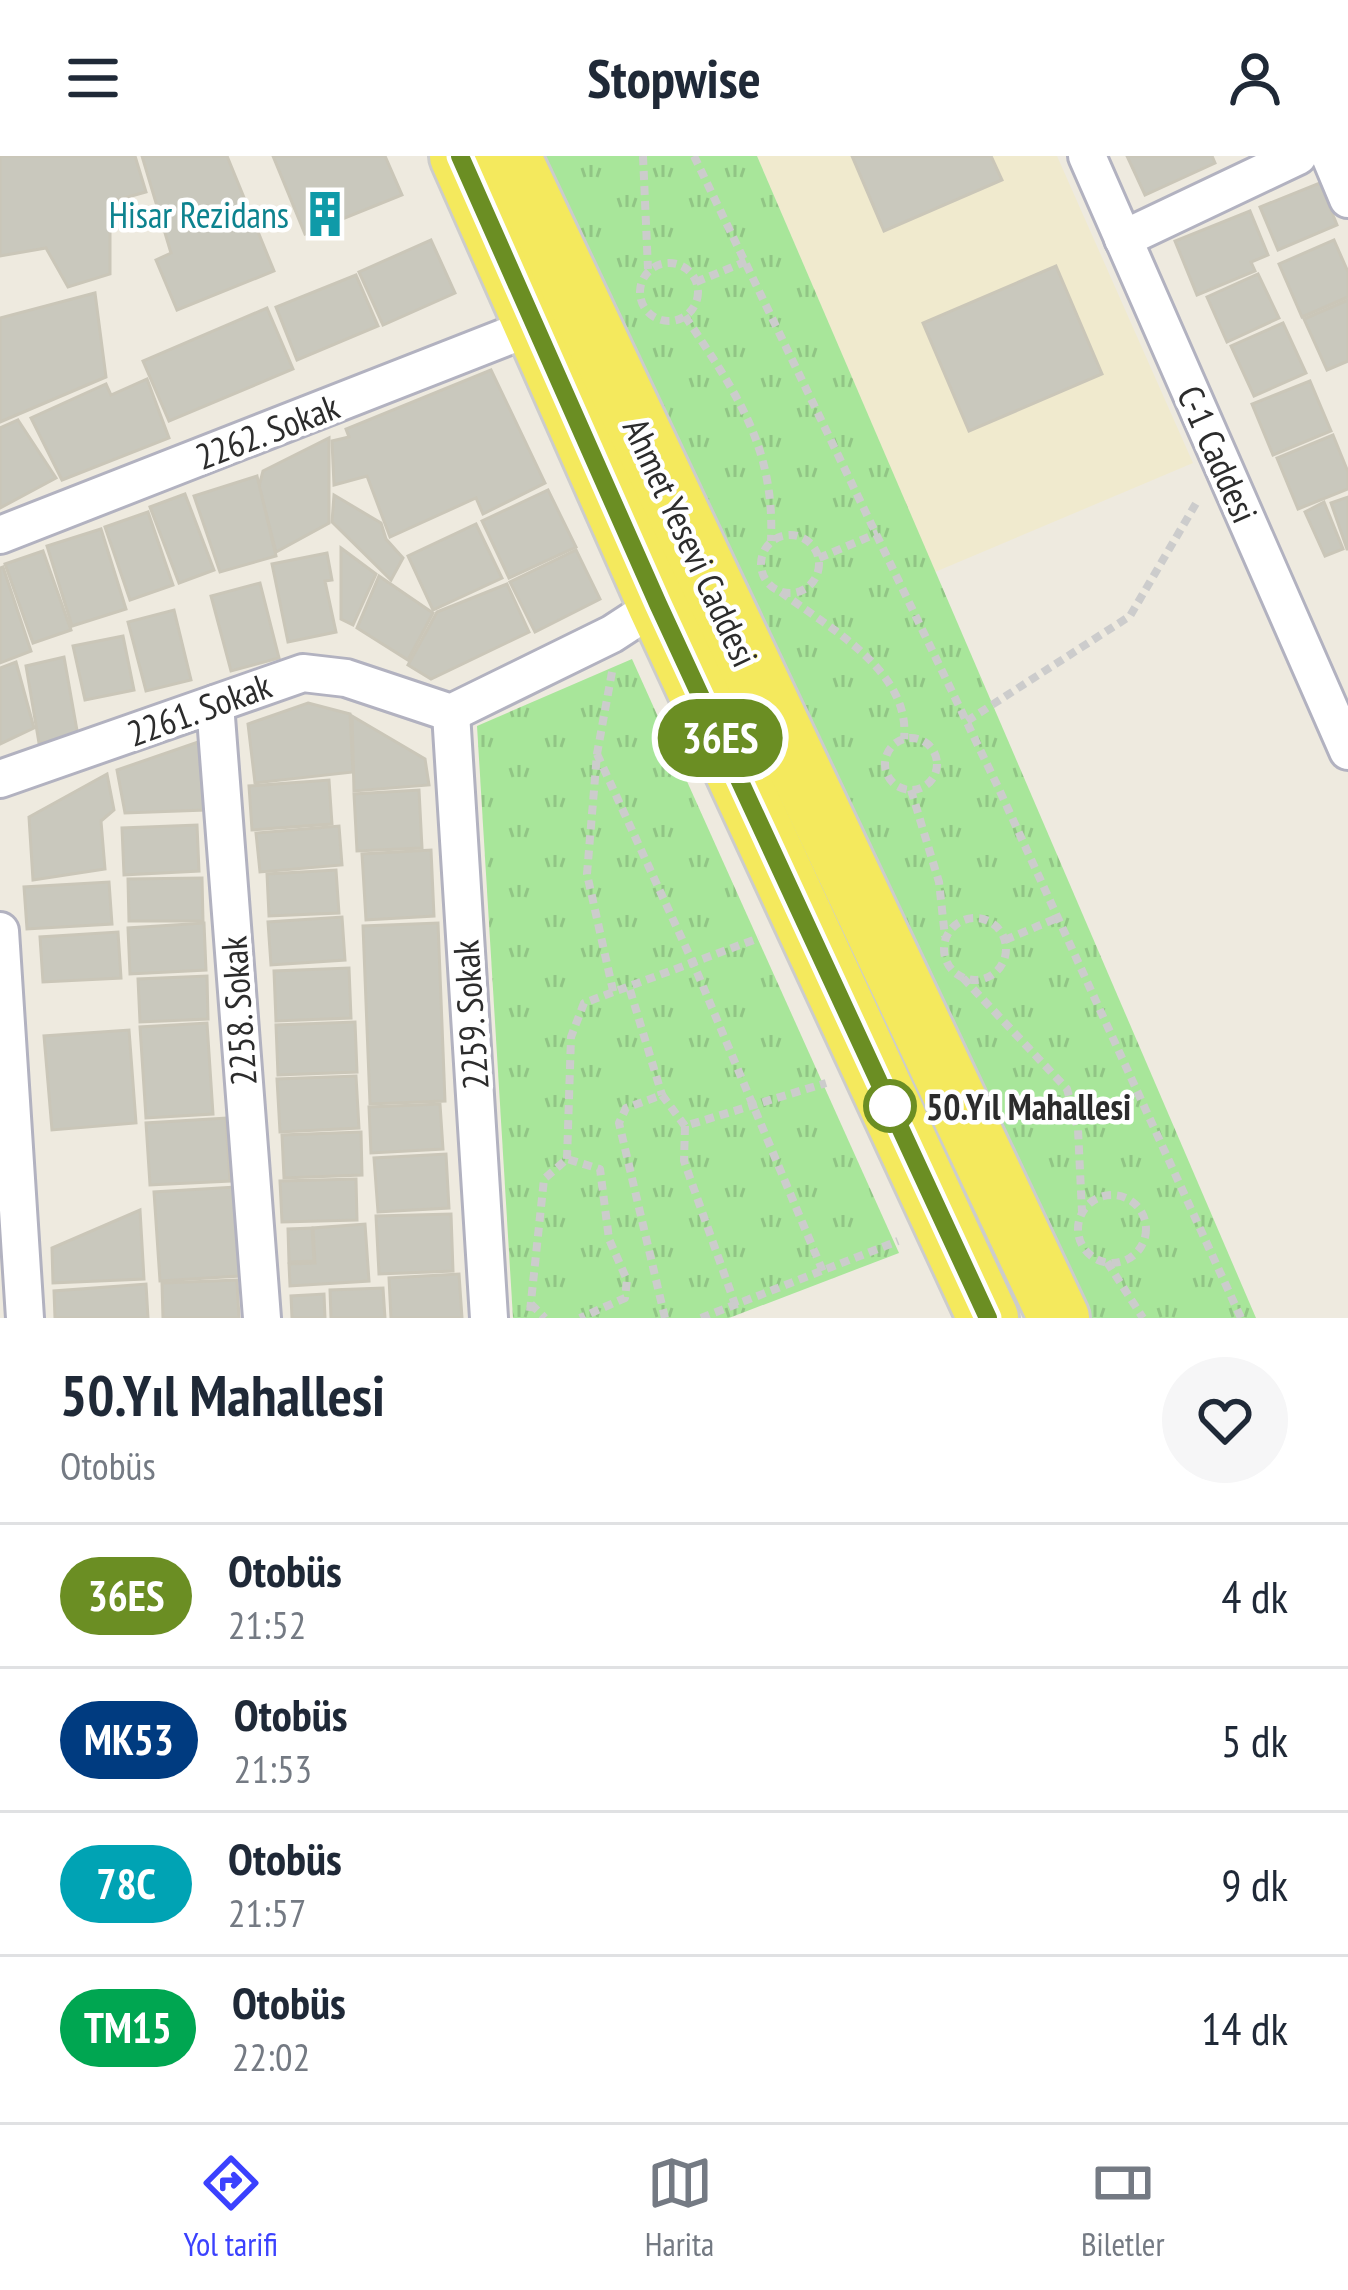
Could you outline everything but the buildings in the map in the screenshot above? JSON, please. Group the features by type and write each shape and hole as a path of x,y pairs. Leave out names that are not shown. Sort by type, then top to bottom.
{"main road":[{"name":"Ahmet Yesevi Caddesi","path":"483,163 635,619 802,914 988,1318"},
{"name":"Ahmet Yesevi Caddesi","path":"483,163 1058,1318"}],"street":[{"name":"C-1 Caddesi","path":"1087,156 1344,735"},
{"path":"1123,239 1298,156"},
{"path":"1330,156 1348,199"},
{"name":"2262. Sokak","path":"0,536 534,326"},
{"path":"451,713 635,619"},
{"name":"2261. Sokak","path":"0,779 303,673 346,678 451,713"},
{"name":"2258. Sokak","path":"215,704 262,1318"},
{"name":"2259. Sokak","path":"451,713 489,1318"},
{"path":"0,931 25,1318"}],"path":[{"path":"643,156 649,271 639,289 644,308 668,322 685,316 697,301 696,282 676,263 649,271"},
{"path":"694,156 967,721 1241,1318"},
{"path":"696,282 747,261"},
{"path":"685,316 750,414 773,496 771,542 761,569 781,592 880,671 900,698 906,716 904,739 886,755 886,772 896,785 911,790 934,777 937,760 922,740 904,739"},
{"path":"967,721 1130,616 1222,464"},
{"path":"781,592 810,585 819,558 878,533"},
{"path":"771,542 800,536 819,558"},
{"path":"614,995 586,874 597,754 611,682 635,619"},
{"path":"597,754 694,965 824,1274"},
{"path":"911,790 939,882 949,966 1066,1089 1078,1129 1081,1243 1107,1262 1143,1318"},
{"path":"530,1318 544,1179 567,1159 566,1094 574,1023 584,1003 749,944 802,914"},
{"path":"945,939 958,922 979,917 998,927 1005,940 1006,957 994,974 963,978"},
{"path":"1005,940 1058,918"},
{"path":"630,990 662,1095 685,1126 684,1161 736,1307"},
{"path":"685,1126 756,1108 872,1066"},
{"path":"662,1095 626,1108 619,1123 665,1318"},
{"path":"567,1159 600,1169 609,1239 627,1280 625,1298 580,1318"},
{"path":"1082,1212 1099,1197 1121,1196 1145,1219 1138,1251 1107,1262"},
{"path":"701,1318 824,1274 943,1220"},
{"path":"530,1303 545,1318"}],"shaded area":[{"path":"757,156 1057,156 1193,463 935,572"}],"green space":[{"path":"544,156 757,156 1256,1318 1087,1318"},
{"path":"632,659 899,1253 729,1318 513,1318 477,726"}],"bus line":[{"name":"36ES","path":"460,156 658,604 988,1318"}],"place":[{"name":"Hisar Rezidans","path":"325,214"},
{"name":"50.Yıl Mahallesi","path":"890,1106"}]}
